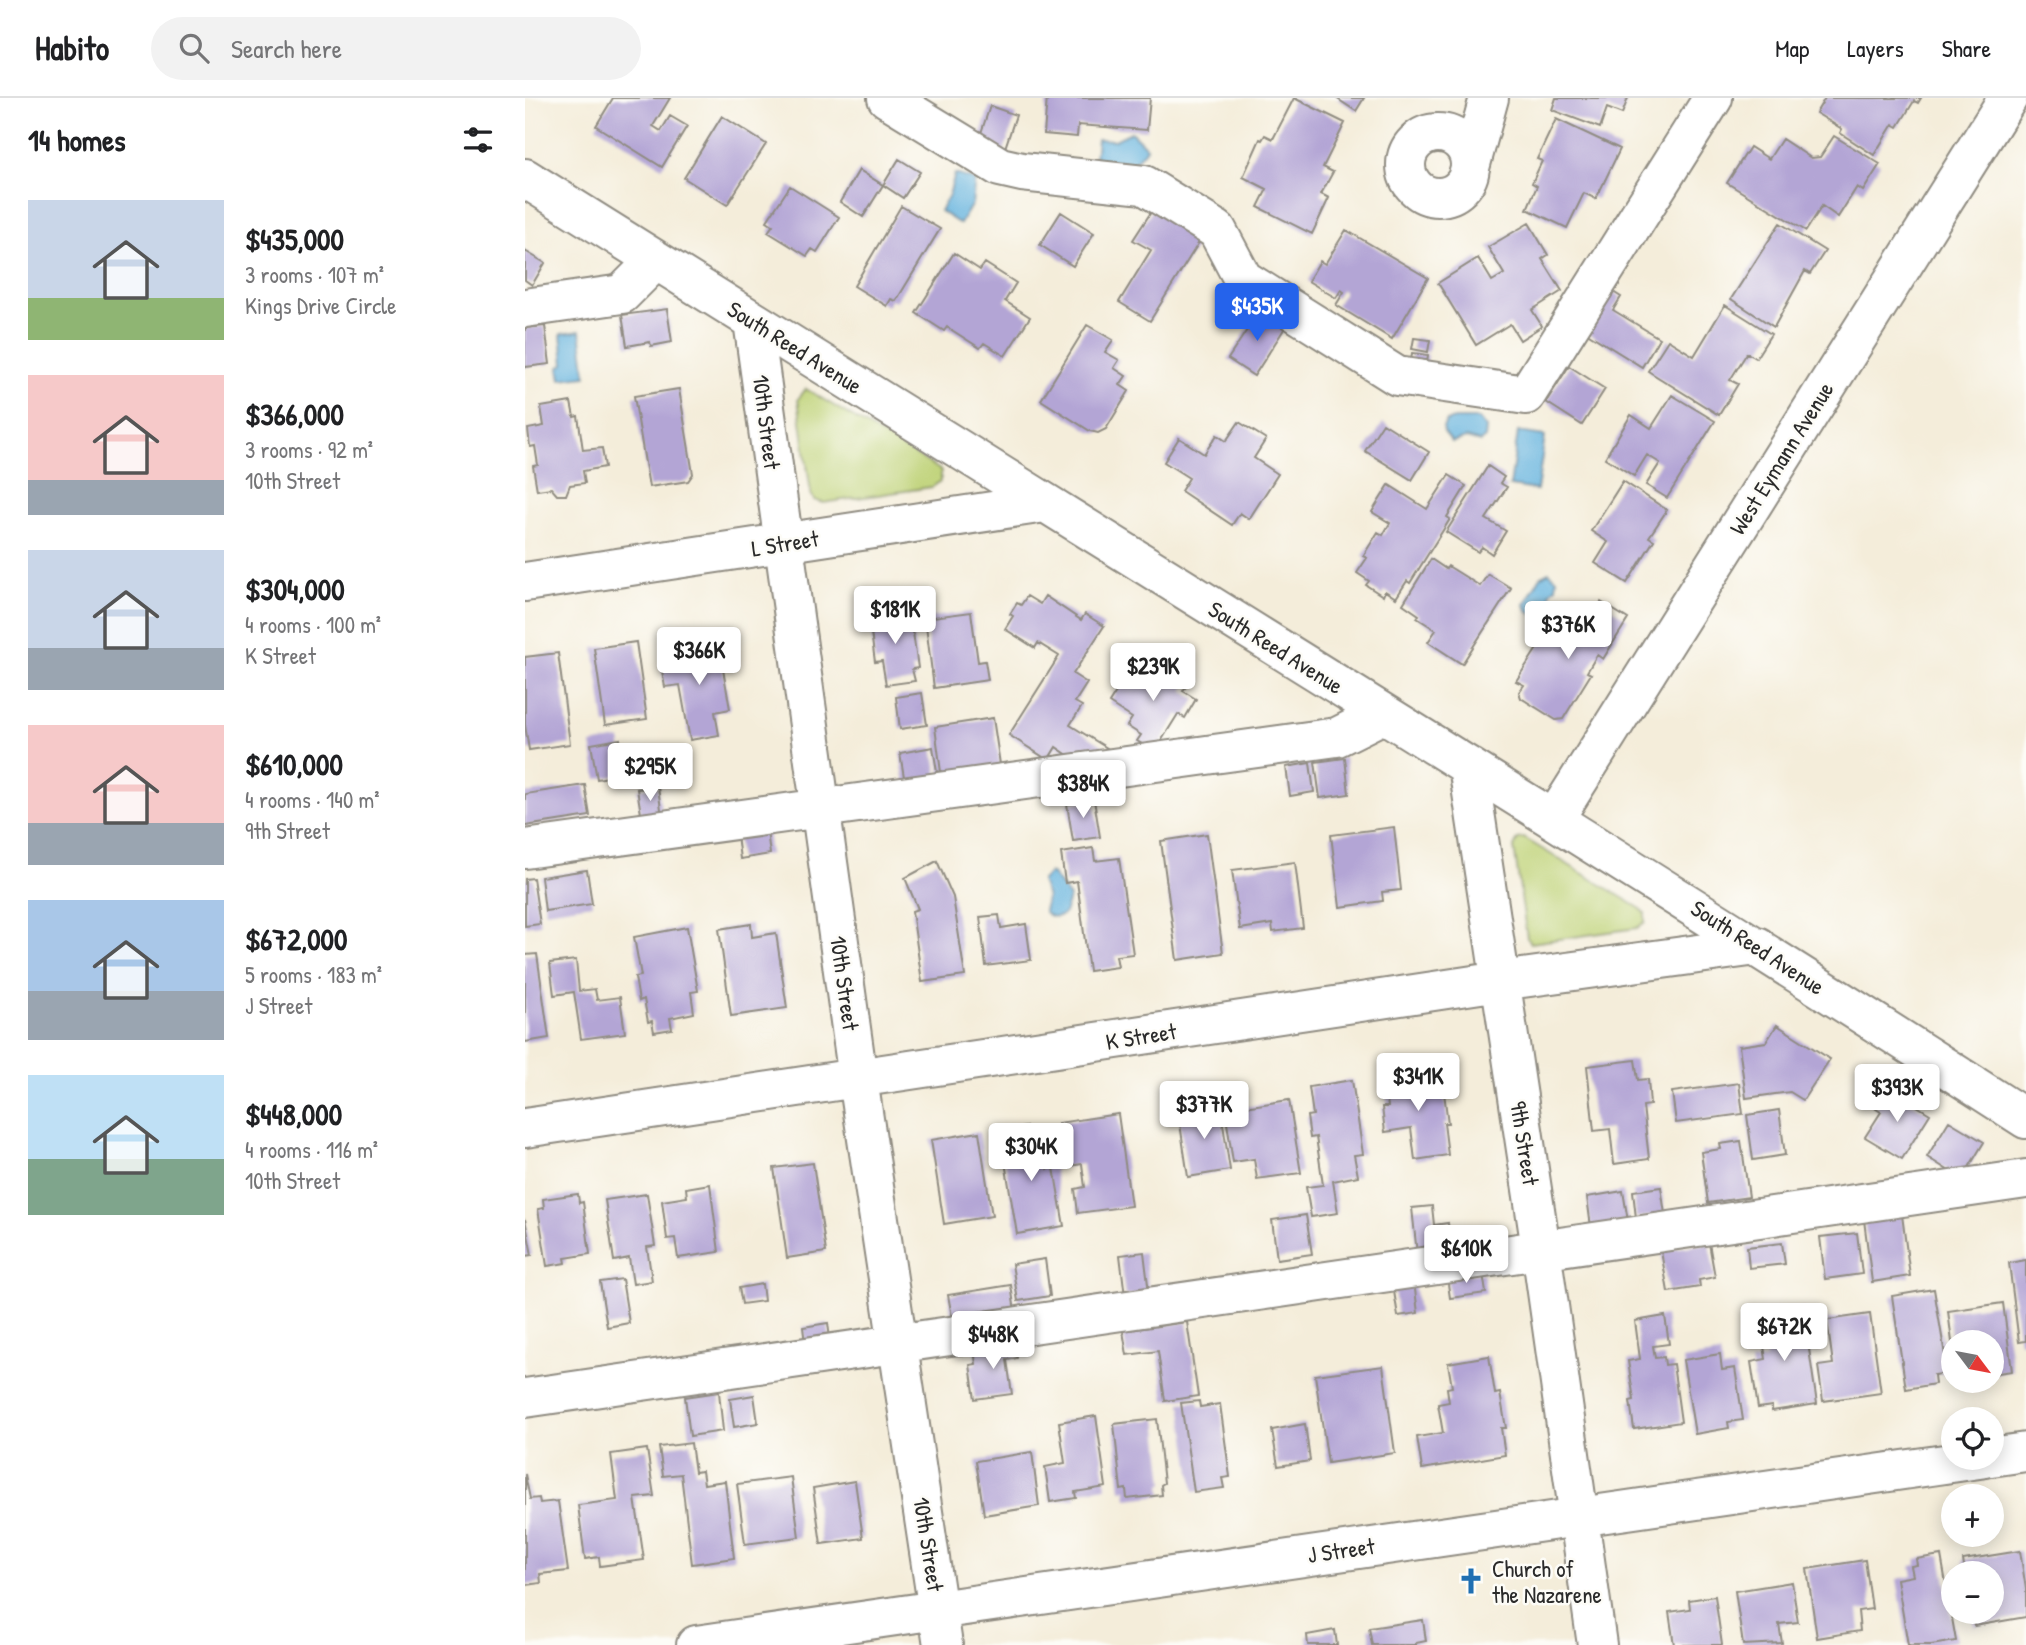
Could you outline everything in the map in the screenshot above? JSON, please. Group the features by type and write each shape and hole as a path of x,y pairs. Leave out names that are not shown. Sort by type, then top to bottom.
{"street":[{"path":"887,98 1000,167 1022,172 1144,185 1217,230 1243,279 1397,376 1526,395 1713,98"},
{"name":"West Eymann Avenue","path":"1555,818 2008,98"},
{"path":"1489,99 1468,175 1462,186 1453,194 1441,197 1429,196 1418,190 1410,181 1406,169 1411,148 1419,139 1429,134 1457,130 1471,122 1483,111 1489,99"},
{"path":"1440,133 1452,136 1461,143 1470,163 1468,175"},
{"name":"South Reed Avenue","path":"525,178 1383,714 1555,818 2024,1114"},
{"path":"525,308 622,294 656,260"},
{"name":"10th Street","path":"753,321 858,1079 941,1627"},
{"name":"L Street","path":"525,582 1045,503"},
{"path":"525,849 1337,737 1383,714"},
{"name":"9th Street","path":"1468,766 1597,1645"},
{"name":"K Street","path":"525,1128 1500,981 1757,946"},
{"path":"525,1398 2026,1179"},
{"name":"J Street","path":"2004,1455 2026,1452"},
{"name":"J Street","path":"696,1645 941,1627 1579,1516 1941,1464"}],"green space":[{"path":"806,389 937,468 941,471 941,481 932,487 823,503 814,500 798,399"},
{"path":"1524,838 1641,909 1645,913 1645,922 1637,928 1531,943 1527,938 1514,847 1518,839"}],"water":[{"path":"1131,132 1147,148 1133,163 1095,159 1097,139 1115,140"},
{"path":"955,174 975,180 972,204 960,224 940,211 949,195"},
{"path":"580,331 586,376 561,379 559,367 564,364 561,334"},
{"path":"1479,419 1486,428 1485,438 1480,442 1466,438 1452,442 1443,427 1447,421"},
{"path":"1518,432 1545,436 1537,490 1510,486"},
{"path":"1549,572 1557,579 1556,587 1550,593 1552,608 1534,615 1527,611 1525,604 1541,576"},
{"path":"1050,873 1069,898 1064,914 1059,916 1051,916 1044,911 1047,897 1041,881"}],"building":[{"path":"613,98 670,98 653,126 661,131 670,116 687,126 662,167 596,126"},
{"path":"1047,98 1150,98 1147,130 1078,125 1077,137 1044,134"},
{"path":"1294,98 1345,123 1323,167 1333,172 1321,194 1329,198 1312,234 1258,207 1267,189 1243,177 1260,139 1265,135 1273,139"},
{"path":"1336,98 1364,98 1356,111"},
{"path":"1556,98 1628,98 1622,114 1607,108 1600,128 1552,110"},
{"path":"1825,98 1921,98 1918,103 1914,101 1898,127 1893,124 1874,155 1840,133 1842,129 1816,113"},
{"path":"990,106 1016,115 1003,154 979,139"},
{"path":"722,116 766,144 727,205 684,178"},
{"path":"1556,119 1620,149 1596,199 1584,193 1567,228 1527,209 1537,186 1532,183 1542,161 1537,159"},
{"path":"1834,136 1880,164 1863,191 1857,187 1838,217 1822,206 1806,231 1727,183 1750,147 1769,159 1782,139 1811,158 1820,157"},
{"path":"899,159 920,172 903,198 883,185"},
{"path":"859,170 883,185 863,217 840,202"},
{"path":"790,186 839,217 817,252 812,249 807,256 768,232 773,225 767,221"},
{"path":"901,206 940,229 896,301 891,299 887,306 854,286"},
{"path":"1153,209 1201,239 1150,321 1119,302 1151,250 1133,240"},
{"path":"1061,212 1094,233 1073,266 1040,245"},
{"path":"1529,223 1548,255 1542,259 1562,291 1532,310 1542,326 1520,340 1510,324 1476,345 1438,283 1478,258 1492,281 1504,274 1488,247"},
{"path":"1780,223 1825,251 1810,274 1805,271 1774,327 1731,299"},
{"path":"1346,230 1428,278 1392,339 1336,305 1344,292 1341,290 1336,298 1308,281 1320,261 1325,264"},
{"path":"525,251 545,263 532,285 525,280"},
{"path":"954,253 980,270 985,263 1016,283 1005,301 1030,317 1005,356 984,343 980,348 947,327 944,331 916,313"},
{"path":"1610,290 1621,297 1613,310 1659,338 1642,367 1584,331"},
{"path":"1725,305 1771,334 1756,358 1747,353 1730,380 1738,384 1719,415 1648,371 1668,340 1694,356"},
{"path":"667,309 672,342 651,346 650,342 627,346 622,315"},
{"path":"1260,310 1286,326 1254,376 1228,359"},
{"path":"1087,325 1113,340 1105,352 1119,360 1114,368 1126,376 1120,385 1129,391 1106,429 1098,433 1090,431 1041,400"},
{"path":"545,326 550,364 525,367 525,328"},
{"path":"1414,338 1430,340 1428,352 1412,349"},
{"path":"1412,353 1428,355 1426,369 1410,367"},
{"path":"1569,366 1605,389 1582,425 1546,402"},
{"path":"679,389 693,474 688,481 649,487 634,396"},
{"path":"1672,395 1715,421 1667,498 1646,485 1660,463 1647,455 1634,476 1605,458 1631,415 1651,428"},
{"path":"571,402 574,417 578,416 583,450 602,448 605,467 583,471 585,483 570,485 566,495 557,495 551,488 537,490 533,466 538,465 535,446 530,447 528,429 544,426 541,407"},
{"path":"1239,422 1266,439 1254,458 1278,474 1249,519 1240,513 1232,525 1181,491 1189,478 1164,462 1179,438 1204,454 1217,435 1226,441"},
{"path":"1383,423 1429,452 1412,480 1365,451"},
{"path":"1488,466 1504,477 1500,483 1507,487 1486,519 1506,531 1492,554 1482,547 1478,552 1446,532"},
{"path":"1449,475 1466,486 1447,517 1450,519 1410,583 1407,581 1396,598 1385,591 1383,596 1366,585 1369,581 1357,573 1367,558 1363,556 1378,532 1383,535 1390,523 1372,512 1389,485 1427,509"},
{"path":"1623,481 1667,510 1649,537 1654,540 1627,583 1595,563 1608,542 1591,531"},
{"path":"1431,559 1480,586 1488,574 1511,588 1462,664 1428,642 1436,630 1417,618 1419,615 1403,604"},
{"path":"1027,596 1040,604 1045,596 1081,620 1085,614 1104,626 1073,674 1087,683 1075,702 1082,706 1070,725 1107,748 1096,763 1078,762 1056,747 1048,760 1009,735 1059,656 1038,643 1035,648 1005,629 1017,603 1021,605"},
{"path":"1601,602 1628,619 1603,659 1597,655 1587,672 1591,674 1563,719 1556,720 1521,698 1519,692 1524,685 1516,681 1558,616 1582,631"},
{"path":"910,611 918,668 912,669 915,681 886,685 882,661 875,662 869,617"},
{"path":"971,612 978,662 985,661 988,680 934,688 925,618"},
{"path":"718,641 730,709 715,712 719,735 690,740 680,685 665,687 661,666 677,663 674,649"},
{"path":"636,642 647,719 605,725 594,648"},
{"path":"558,653 570,744 529,750 525,725 525,657"},
{"path":"1160,664 1189,682 1183,691 1196,699 1185,718 1178,714 1155,751 1137,741 1141,735 1127,726 1132,718 1109,703 1126,676 1133,681 1143,666 1154,672"},
{"path":"922,693 927,725 900,729 896,697"},
{"path":"993,718 1001,771 942,780 935,727"},
{"path":"620,739 625,774 597,779 591,744"},
{"path":"933,747 938,778 905,783 900,753"},
{"path":"1345,758 1349,794 1320,798 1315,762"},
{"path":"1310,763 1314,792 1290,796 1286,767"},
{"path":"585,785 590,816 525,826 525,794"},
{"path":"658,787 662,817 642,820 637,789"},
{"path":"1094,800 1100,837 1073,841 1067,804"},
{"path":"1394,827 1401,890 1382,892 1383,901 1340,907 1331,835"},
{"path":"767,831 770,854 740,859 737,835"},
{"path":"1207,834 1223,953 1177,960 1161,841"},
{"path":"1093,848 1095,861 1119,858 1133,954 1116,956 1118,967 1089,971 1077,881 1065,883 1061,853"},
{"path":"937,861 953,897 965,976 922,982 912,911 918,909 905,878"},
{"path":"1295,862 1303,928 1273,932 1272,924 1240,929 1232,870"},
{"path":"587,870 592,904 545,911 541,877"},
{"path":"533,878 540,924 525,926 525,879"},
{"path":"999,915 1001,928 1026,924 1031,960 986,966 980,917"},
{"path":"751,924 752,937 776,933 787,1008 731,1016 719,929"},
{"path":"687,927 698,991 691,992 694,1013 670,1018 672,1029 654,1032 652,1021 648,1022 644,999 639,1001 635,977 641,976 634,937"},
{"path":"537,954 549,1038 525,1042 525,955"},
{"path":"576,960 579,991 595,989 597,1000 620,997 625,1033 581,1039 574,992 554,995 550,963"},
{"path":"1777,1025 1830,1059 1803,1100 1790,1092 1746,1098 1739,1046 1766,1042"},
{"path":"1635,1060 1638,1080 1648,1079 1650,1105 1643,1106 1649,1159 1614,1164 1610,1129 1594,1131 1587,1066"},
{"path":"1415,1073 1416,1081 1442,1078 1448,1123 1444,1123 1448,1155 1415,1160 1411,1128 1385,1132 1382,1107 1388,1107 1384,1077"},
{"path":"1352,1080 1363,1154 1354,1155 1358,1176 1333,1181 1338,1213 1311,1217 1306,1187 1323,1185 1316,1137 1310,1138 1307,1116 1313,1115 1309,1087"},
{"path":"1739,1083 1743,1114 1676,1123 1672,1092"},
{"path":"1889,1089 1930,1114 1902,1159 1865,1137 1881,1112 1876,1109"},
{"path":"1289,1100 1301,1173 1257,1179 1254,1159 1233,1162 1225,1110"},
{"path":"1207,1102 1209,1112 1221,1111 1230,1170 1188,1177 1179,1117 1185,1116 1184,1106"},
{"path":"1779,1110 1785,1155 1753,1160 1747,1115"},
{"path":"1118,1114 1131,1206 1078,1213 1075,1189 1085,1187 1082,1164 1064,1167 1058,1123"},
{"path":"1949,1121 1984,1142 1962,1179 1927,1157"},
{"path":"1026,1127 1028,1139 1043,1137 1048,1169 1054,1168 1064,1226 1017,1234 1000,1132"},
{"path":"979,1132 992,1216 944,1224 931,1140"},
{"path":"1741,1141 1749,1197 1708,1203 1701,1152 1721,1149 1720,1144"},
{"path":"813,1163 826,1252 787,1258 774,1168"},
{"path":"710,1184 719,1252 678,1258 675,1238 667,1239 662,1201 687,1197 686,1188"},
{"path":"1661,1187 1665,1214 1636,1218 1633,1191"},
{"path":"1623,1191 1628,1221 1591,1227 1587,1197"},
{"path":"578,1194 579,1203 583,1202 590,1254 565,1258 566,1263 547,1266 538,1209 544,1208 543,1199"},
{"path":"647,1194 655,1246 647,1247 652,1281 633,1284 629,1258 614,1261 605,1200"},
{"path":"1432,1206 1434,1225 1448,1223 1451,1250 1417,1254 1412,1208"},
{"path":"1306,1215 1312,1254 1277,1259 1272,1220"},
{"path":"1902,1215 1910,1276 1872,1282 1864,1220"},
{"path":"525,1219 532,1255 525,1256"},
{"path":"1857,1233 1862,1274 1825,1279 1820,1237"},
{"path":"1709,1243 1715,1277 1699,1280 1700,1287 1668,1292 1661,1251"},
{"path":"1782,1243 1785,1264 1749,1268 1747,1247"},
{"path":"1144,1252 1149,1293 1125,1296 1120,1255"},
{"path":"1045,1259 1050,1296 1018,1301 1012,1264"},
{"path":"2026,1260 2026,1341 2019,1342 2009,1263"},
{"path":"1483,1273 1486,1293 1450,1298 1447,1277"},
{"path":"622,1279 629,1323 607,1327 600,1282"},
{"path":"1414,1282 1418,1313 1398,1316 1393,1285"},
{"path":"762,1284 764,1301 742,1304 739,1288"},
{"path":"1011,1285 1015,1312 953,1322 948,1295"},
{"path":"1934,1289 1941,1331 1941,1374 1934,1375 1935,1384 1906,1389 1892,1296"},
{"path":"2003,1303 2012,1371 2004,1372 2004,1330 1950,1330 1948,1311"},
{"path":"1803,1308 1817,1404 1772,1411 1772,1406 1758,1408 1751,1362 1766,1359 1759,1315"},
{"path":"1870,1314 1881,1393 1823,1401 1818,1366 1833,1364 1827,1320"},
{"path":"1665,1316 1669,1344 1653,1346 1655,1358 1664,1357 1665,1365 1673,1364 1681,1422 1634,1429 1630,1401 1634,1400 1628,1361 1640,1359 1635,1321"},
{"path":"1187,1322 1198,1396 1165,1401 1158,1351 1127,1355 1123,1331"},
{"path":"828,1323 830,1339 805,1343 803,1327"},
{"path":"1015,1343 1017,1358 1007,1360 1012,1394 975,1399 970,1365 976,1364 974,1349"},
{"path":"1720,1354 1722,1370 1735,1368 1743,1420 1728,1422 1729,1428 1695,1434 1683,1360"},
{"path":"1489,1356 1495,1394 1500,1393 1506,1428 1501,1428 1505,1455 1422,1469 1417,1437 1443,1433 1438,1404 1449,1402 1447,1388 1452,1387 1448,1363"},
{"path":"1383,1366 1395,1453 1328,1463 1315,1375"},
{"path":"719,1392 723,1431 690,1436 685,1397"},
{"path":"754,1395 758,1423 734,1427 730,1399"},
{"path":"1199,1401 1200,1407 1220,1404 1230,1477 1222,1478 1224,1488 1194,1492 1181,1403"},
{"path":"1096,1416 1106,1487 1075,1492 1076,1498 1050,1502 1045,1467 1065,1463 1059,1422"},
{"path":"1157,1419 1164,1483 1161,1485 1162,1495 1127,1499 1126,1489 1121,1490 1114,1424"},
{"path":"1305,1424 1310,1461 1278,1466 1272,1430"},
{"path":"691,1443 695,1472 702,1471 704,1484 725,1481 734,1558 692,1564 681,1474 663,1476 659,1447"},
{"path":"647,1449 654,1496 635,1498 644,1560 600,1566 599,1557 585,1559 578,1505 617,1500 611,1454"},
{"path":"1032,1452 1039,1506 984,1515 976,1461"},
{"path":"525,1474 530,1499 539,1498 540,1503 558,1501 568,1571 540,1574 541,1583 525,1585"},
{"path":"791,1477 799,1537 745,1544 737,1484"},
{"path":"855,1481 863,1538 821,1544 813,1488"},
{"path":"2020,1551 2026,1589 2026,1617 2004,1621 2004,1561 1963,1560"},
{"path":"1941,1555 1941,1624 1953,1624 1956,1641 1908,1645 1897,1579 1913,1576 1911,1566 1917,1565 1916,1559"},
{"path":"1865,1560 1872,1609 1858,1611 1860,1631 1817,1638 1807,1569"},
{"path":"1792,1582 1798,1622 1779,1624 1782,1643 1743,1645 1735,1591"},
{"path":"1715,1596 1722,1645 1674,1645 1669,1612 1690,1609 1689,1600"},
{"path":"1423,1620 1426,1641 1416,1645 1372,1645 1369,1628"},
{"path":"1335,1630 1337,1645 1308,1645 1307,1635"}],"place":[{"name":"Church of the Nazarene","path":"1471,1581"}]}
